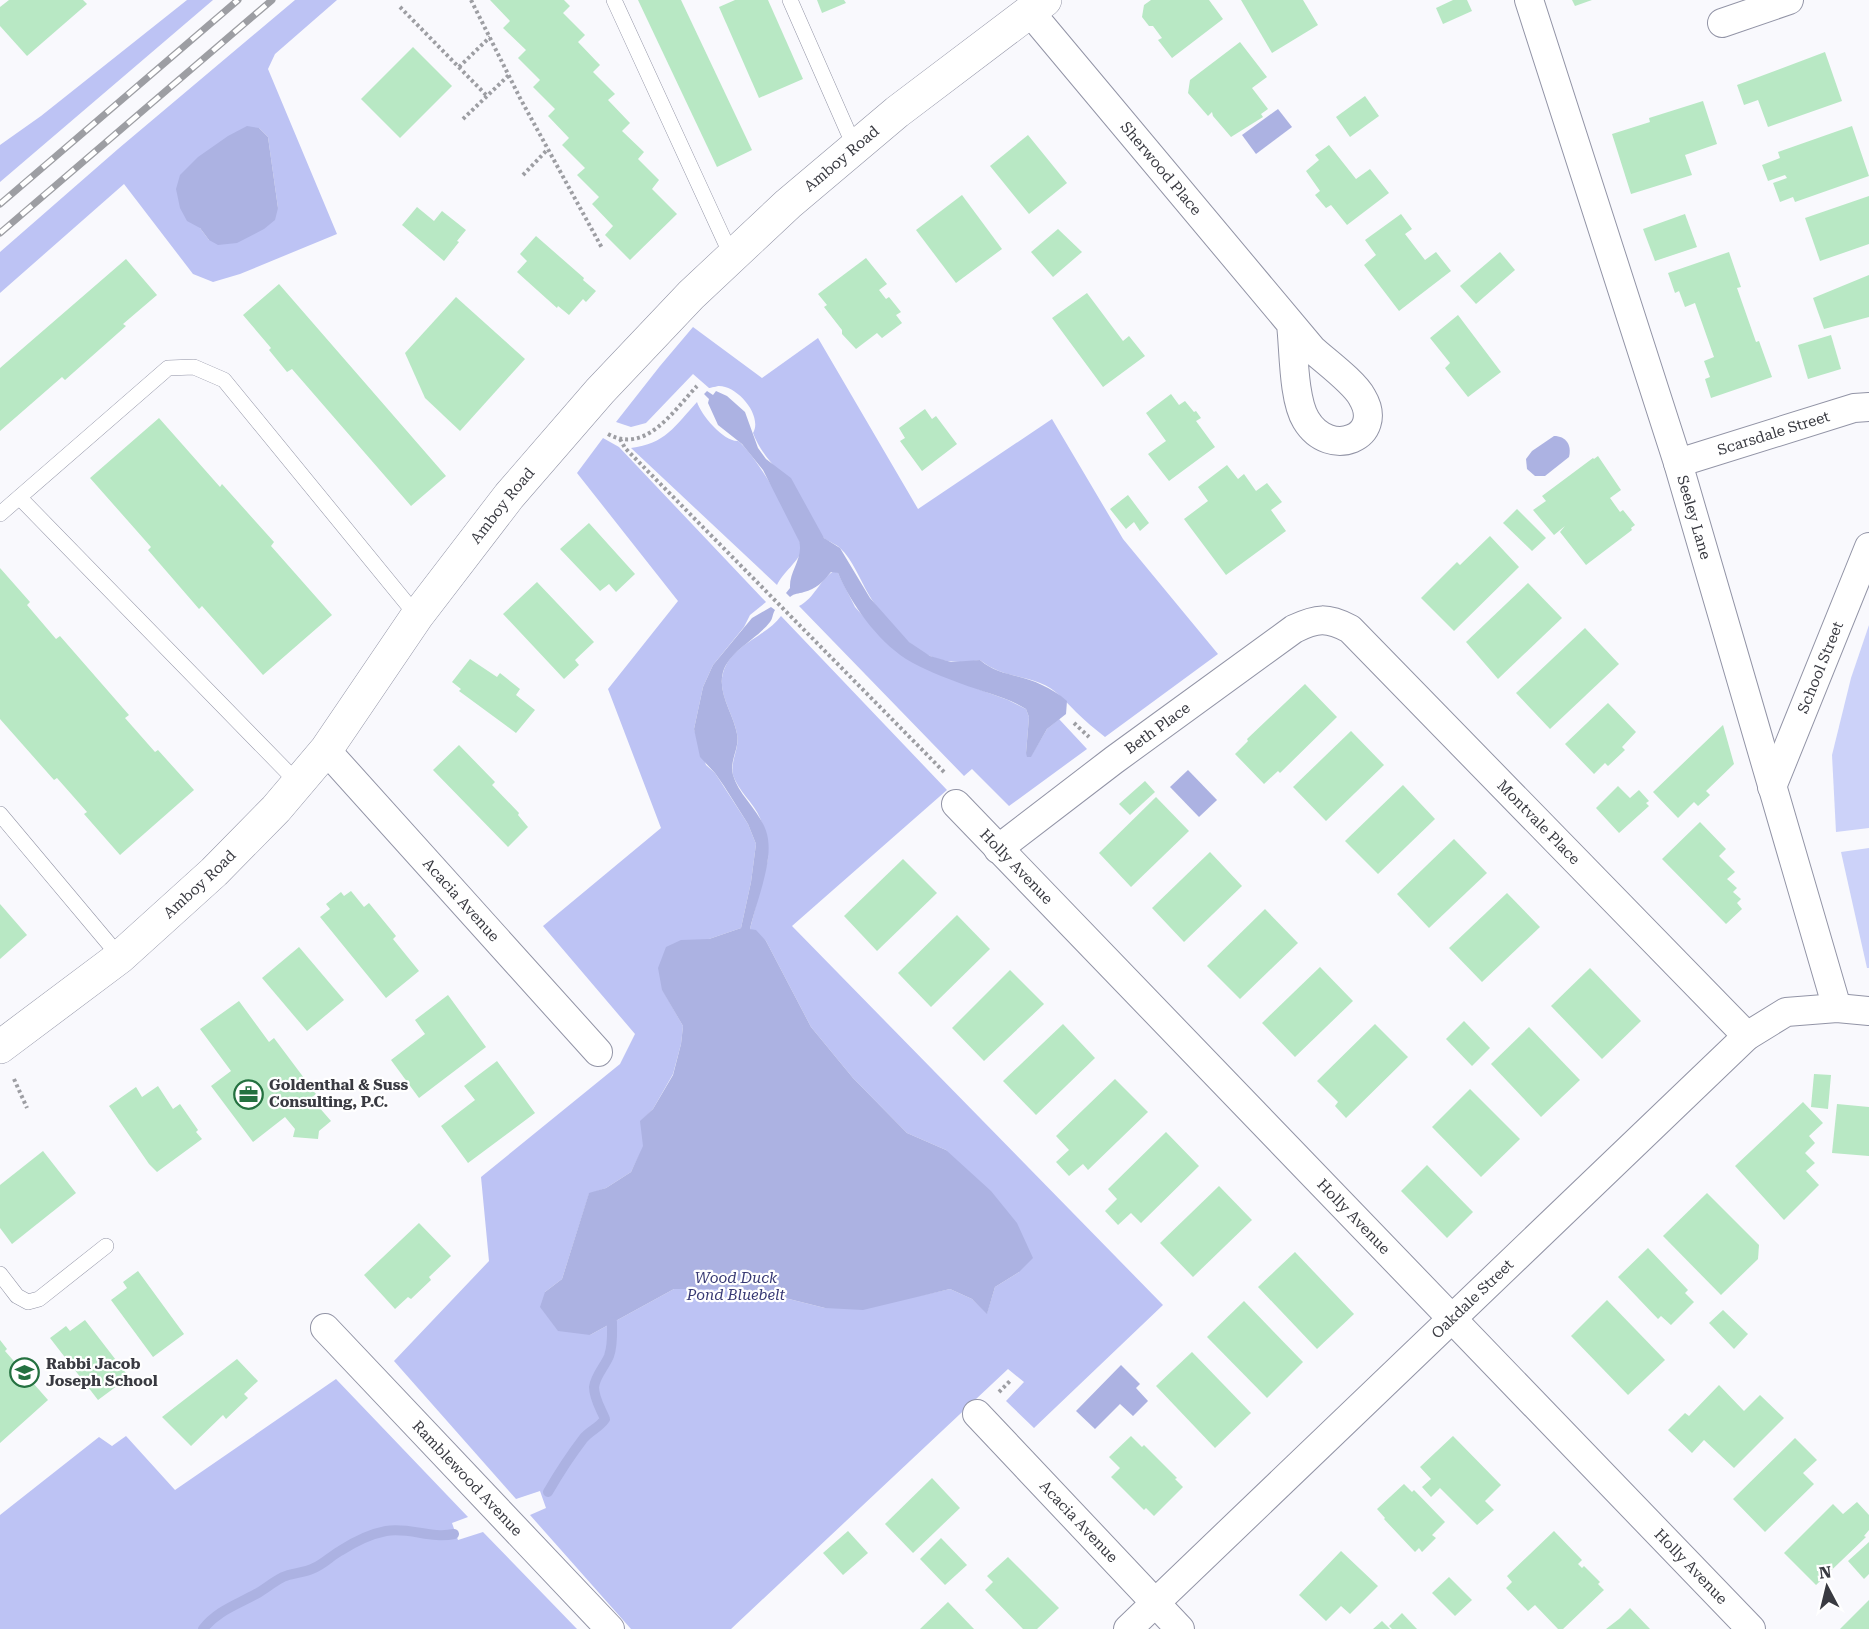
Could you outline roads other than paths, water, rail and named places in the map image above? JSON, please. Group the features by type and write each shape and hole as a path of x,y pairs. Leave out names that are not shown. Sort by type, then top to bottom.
{"main road":[{"name":"Amboy Road","path":"5,1060 214,872 276,809 326,750 417,616 509,496 600,391 692,295 788,204 897,112 1037,6"}],"street":[{"name":"Seeley Lane","path":"1529,0 1678,463 1837,1008"},
{"path":"1722,23 1790,0"},
{"name":"Sherwood Place","path":"1037,6 1291,324"},
{"name":"Scarsdale Street","path":"1678,463 1854,408 1869,407"},
{"name":"School Street","path":"1772,787 1869,547"},
{"name":"Beth Place","path":"998,849 1114,760 1294,629 1308,622 1323,619"},
{"name":"Montvale Place","path":"1323,619 1350,629 1747,1036"},
{"name":"Acacia Avenue","path":"326,750 598,1052"},
{"name":"Holly Avenue","path":"956,804 1751,1629"},
{"path":"1837,1008 1869,1011"},
{"name":"Oakdale Street","path":"1128,1629 1747,1036 1786,1012 1837,1008"},
{"name":"Ramblewood Avenue","path":"325,1328 610,1629"},
{"name":"Acacia Avenue","path":"986,1405 1155,1603 1180,1629"}],"lane":[{"path":"614,0 732,257"},
{"path":"790,0 855,148"},
{"path":"0,514 168,368 194,367 224,380 417,616"},
{"path":"20,498 298,783"},
{"path":"0,814 120,957"},
{"path":"0,1274 17,1296 28,1302 39,1299 106,1246"}],"waterway":[{"path":"548,1492 583,1439 605,1419 596,1400 594,1387 610,1352 612,1322"},
{"path":"203,1629 221,1613 279,1579 318,1566 368,1536 395,1530 437,1535 454,1534"}],"railway":[{"path":"0,204 238,0"},
{"path":"0,233 272,0"}],"place":[{"name":"Goldenthal & Suss Consulting, P.C.","path":"248,1094"},
{"name":"Rabbi Jacob Joseph School","path":"25,1373"}],"park label":[{"name":"Wood Duck Pond Bluebelt","path":"736,1286"}]}
